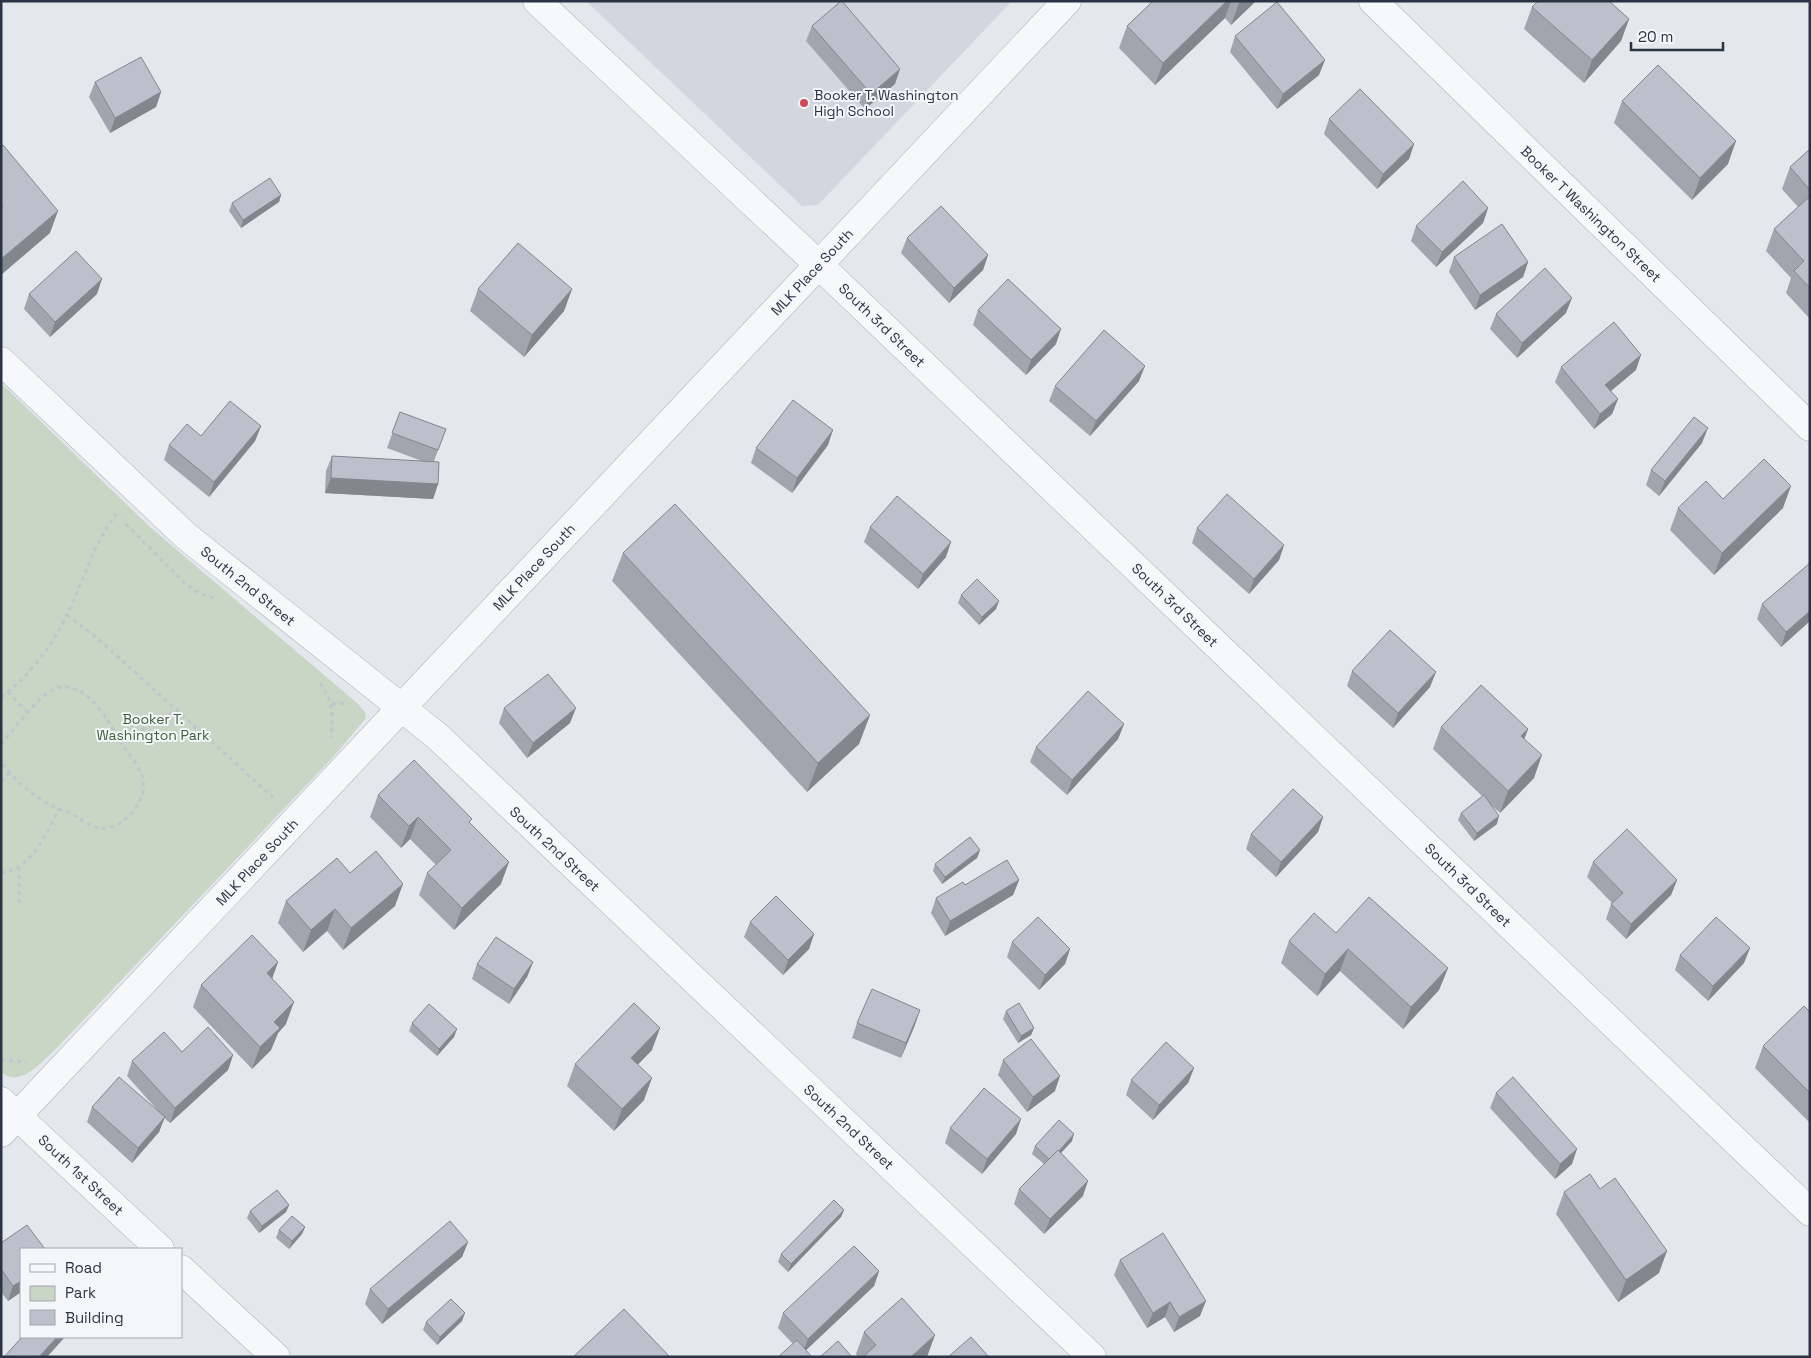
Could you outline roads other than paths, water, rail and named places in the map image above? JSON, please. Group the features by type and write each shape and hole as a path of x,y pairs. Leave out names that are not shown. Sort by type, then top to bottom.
{"street":[{"name":"South 3rd Street","path":"537,1 819,265 1810,1212"},
{"name":"MLK Place South","path":"7,1117 400,708 1067,1"},
{"name":"Booker T Washington Street","path":"1373,1 1810,427"},
{"name":"South 2nd Street","path":"1,361 186,536 437,736 1092,1357"},
{"name":"South 1st Street","path":"7,1117 159,1248"},
{"path":"182,1270 276,1357"}],"place":[{"name":"Booker T. Washington High School","path":"804,103"}],"park label":[{"name":"Booker T. Washington Park","path":"153,728"}]}
